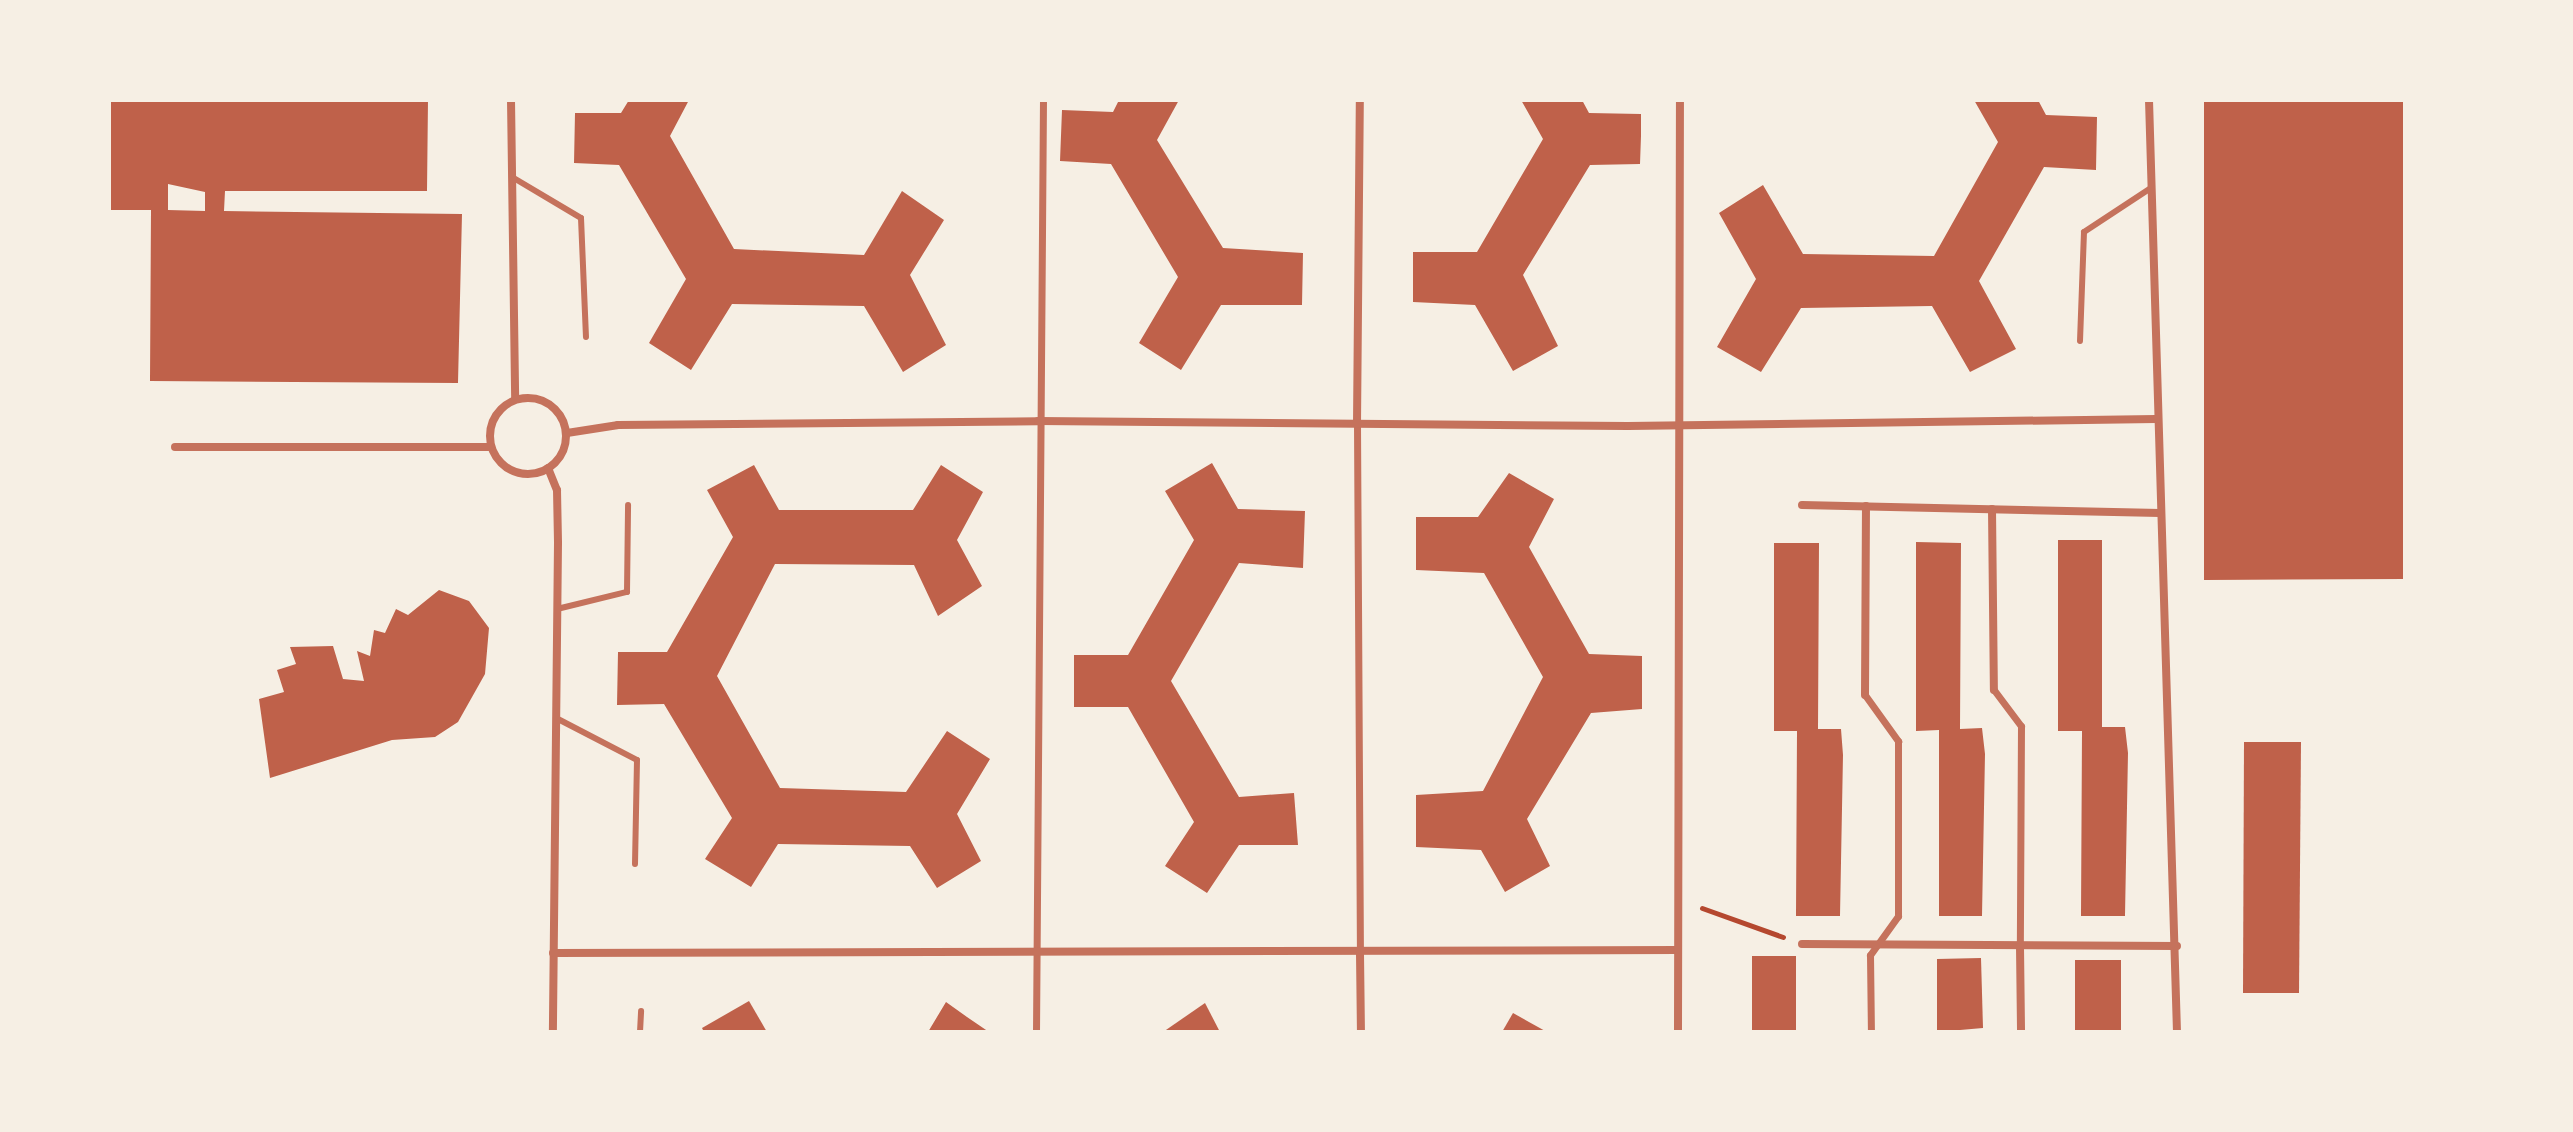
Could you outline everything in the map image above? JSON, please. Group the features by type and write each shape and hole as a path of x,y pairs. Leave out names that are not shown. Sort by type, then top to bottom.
{"street":[{"path":"512,100 515,399"},
{"path":"1036,1032 1038,421 1043,100"},
{"path":"1360,100 1357,424 1361,1032"},
{"path":"1678,1032 1680,100"},
{"path":"2149,100 2156,419 2177,946 2177,1032"},
{"path":"491,447 497,413 515,399 549,403 567,433"},
{"path":"567,433 618,425 1038,421 1681,425 2156,419"},
{"path":"548,468 567,433"},
{"path":"175,447 491,447 514,472 548,468"},
{"path":"548,468 557,490 553,1032"},
{"path":"1802,505 2160,513"},
{"path":"1866,506 1865,695 1898,741 1898,916 1870,955 1871,1032"},
{"path":"1992,509 1994,690 2021,726 2021,1032"},
{"path":"1802,944 2177,946"},
{"path":"553,953 1037,950 1360,954 1677,950"}],"lane":[{"path":"512,177 581,218 586,337"},
{"path":"2080,341 2084,232 2151,188"},
{"path":"557,609 627,592 628,505"},
{"path":"556,718 637,760 635,864"},
{"path":"640,1032 641,1011"}],"path":[{"path":"1678,900 1802,944"}],"building":[{"path":"111,100 428,100 427,191 225,191 224,211 462,214 458,383 150,381 151,210 111,210","holes":["168,184 205,192 205,211 168,210"]},
{"path":"629,100 689,100 670,136 734,249 864,255 902,191 944,220 910,275 946,345 903,372 864,306 732,304 691,370 649,343 686,279 619,165 574,163 575,113 621,113"},
{"path":"1119,100 1179,100 1157,140 1223,248 1303,253 1302,305 1221,305 1181,370 1139,343 1178,277 1111,164 1060,161 1062,110 1113,112"},
{"path":"1521,100 1582,100 1589,113 1641,114 1641,136 1640,164 1590,165 1523,275 1558,346 1513,371 1475,305 1413,302 1413,252 1477,252 1543,139"},
{"path":"1974,100 2038,100 2046,115 2097,117 2096,170 2044,167 1979,281 2016,349 1970,372 1932,306 1801,308 1761,372 1717,347 1756,279 1719,213 1763,185 1803,254 1934,256 1998,142"},
{"path":"2204,100 2403,100 2403,579 2204,580"},
{"path":"1212,463 1238,509 1305,511 1303,568 1239,563 1171,681 1239,797 1294,793 1298,845 1239,845 1207,893 1165,866 1194,822 1128,707 1074,707 1074,655 1128,655 1194,540 1165,491"},
{"path":"754,465 779,510 913,510 941,465 983,492 957,540 982,586 938,616 914,565 775,564 717,676 780,788 906,792 947,731 990,759 957,814 981,861 937,888 910,846 778,844 751,887 705,859 732,818 664,704 617,705 618,652 667,652 733,537 707,490"},
{"path":"1509,473 1554,499 1529,547 1589,654 1642,656 1642,709 1591,713 1527,819 1550,866 1505,892 1481,850 1416,847 1416,795 1483,791 1543,677 1484,573 1416,570 1416,517 1478,517"},
{"path":"2058,540 2102,540 2102,727 2125,727 2128,753 2125,916 2081,916 2082,731 2058,731"},
{"path":"1916,542 1961,543 1960,729 1982,728 1985,754 1982,916 1939,916 1939,730 1916,731"},
{"path":"1774,543 1819,543 1818,729 1841,729 1843,755 1840,916 1796,916 1797,731 1774,731"},
{"path":"439,590 469,601 489,628 485,674 458,722 435,737 392,740 270,778 259,699 284,692 277,670 296,664 290,647 333,646 343,679 364,681 357,651 370,656 374,630 385,633 396,609 408,615"},
{"path":"2244,742 2301,742 2299,993 2243,993"},
{"path":"1752,956 1796,956 1796,1032 1752,1032"},
{"path":"1981,958 1983,1028 1937,1032 1937,959"},
{"path":"2075,960 2121,960 2121,1032 2075,1032"},
{"path":"749,1001 767,1032 704,1032 702,1028"},
{"path":"946,1002 967,1017 989,1032 928,1032"},
{"path":"1205,1003 1220,1032 1163,1032"},
{"path":"1513,1013 1547,1032 1502,1032"}]}
